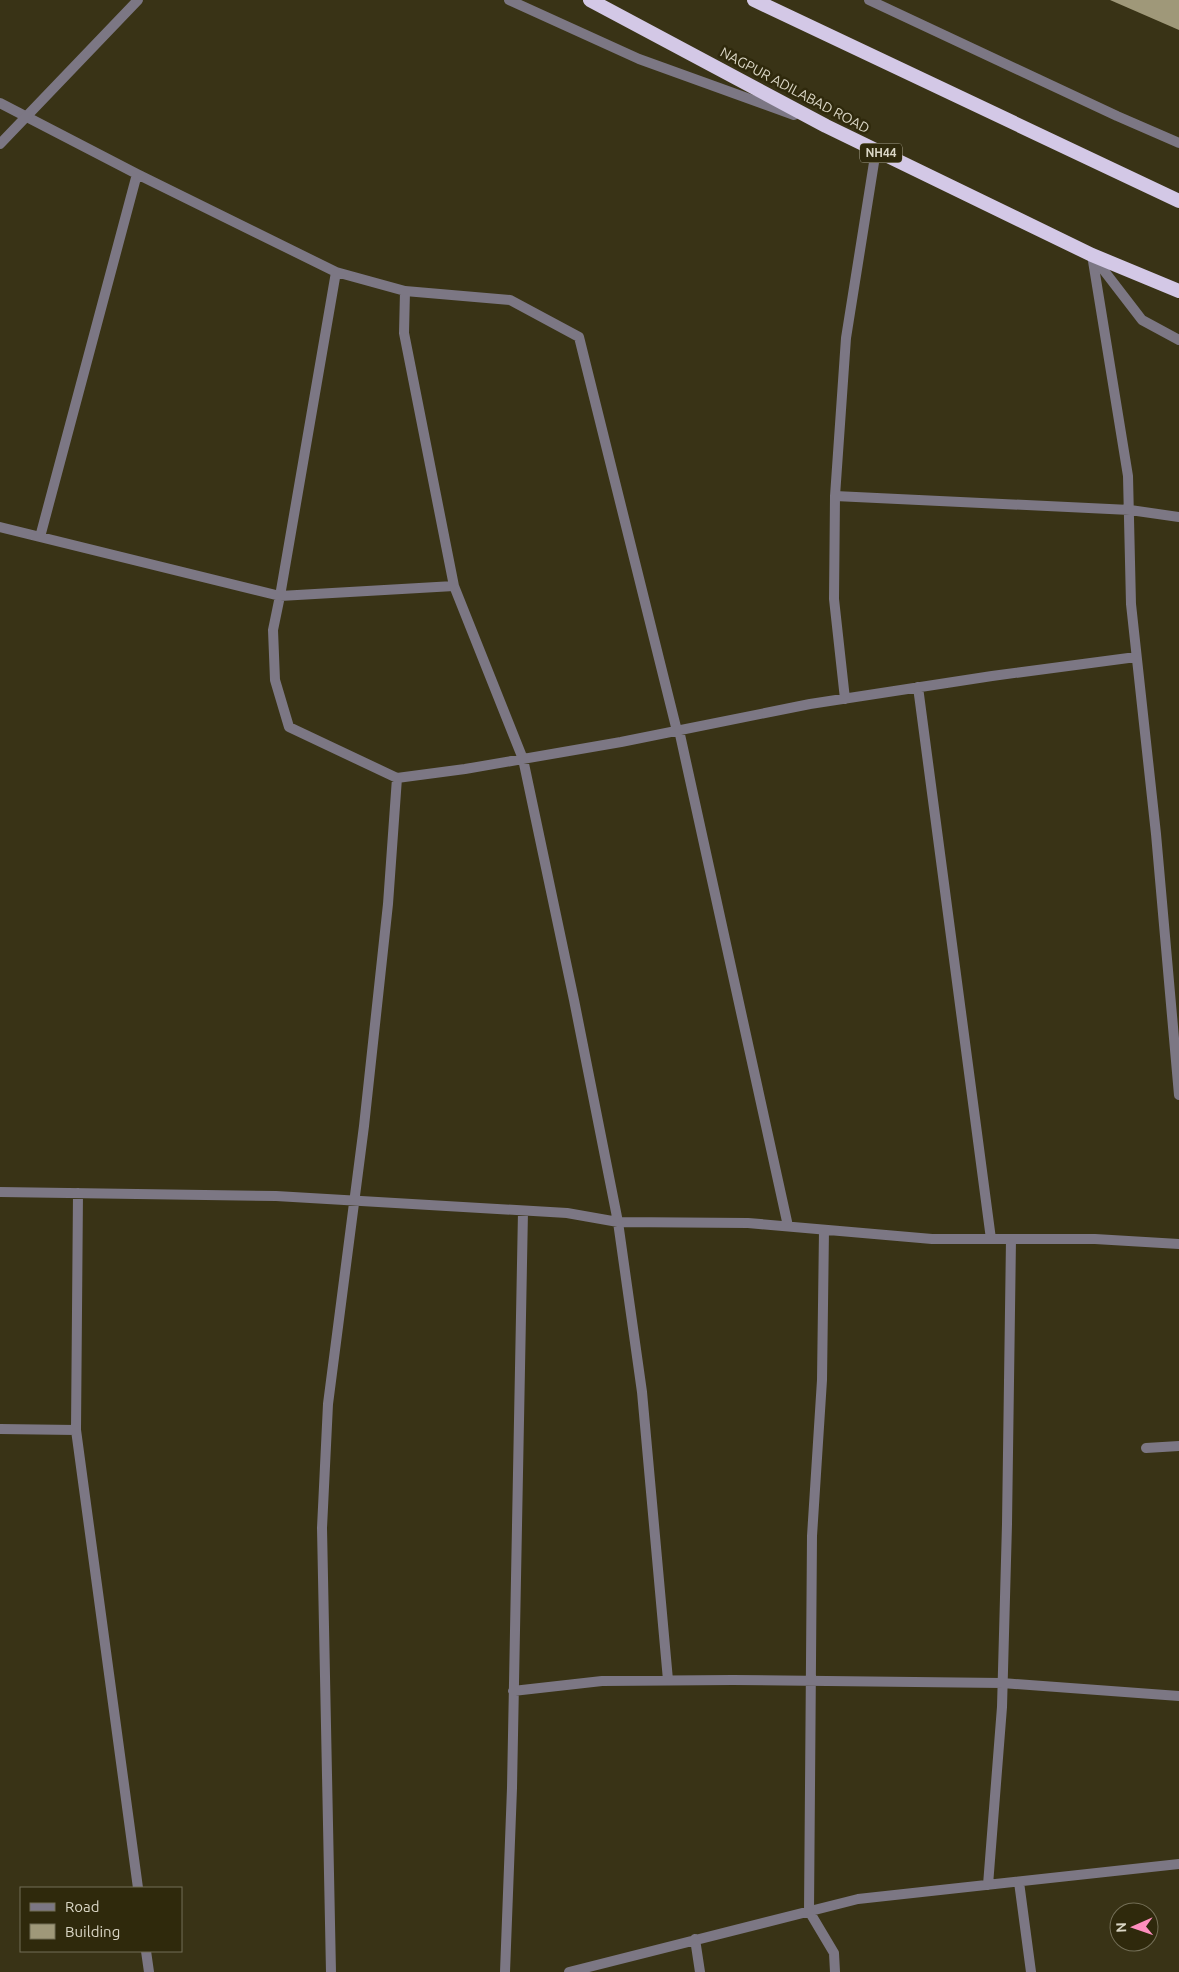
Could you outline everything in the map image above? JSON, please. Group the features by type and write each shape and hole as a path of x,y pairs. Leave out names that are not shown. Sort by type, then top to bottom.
{"highway":[{"name":"NAGPUR ADILABAD ROAD","path":"590,0 826,126 1092,255 1179,291"},
{"path":"754,0 1179,201"}],"street":[{"path":"0,144 138,0"},
{"path":"509,0 639,59 826,126"},
{"path":"869,0 1179,143"},
{"path":"0,103 137,174 336,272 405,291 510,300 579,337 678,731 788,1226"},
{"path":"845,699 834,599 836,496 846,338 876,150"},
{"path":"40,538 137,174"},
{"path":"1092,255 1142,320 1179,340"},
{"path":"1092,255 1128,476 1131,604 1156,834 1179,1095"},
{"path":"336,272 273,630 275,680 289,727 397,778 523,759 678,731 810,704 918,687 1136,658"},
{"path":"405,291 404,333 454,586 523,759 576,1009 618,1222 642,1392 668,1680"},
{"path":"836,496 1130,510 1179,517"},
{"path":"0,527 280,596 454,586"},
{"path":"918,687 992,1239"},
{"path":"331,1972 322,1528 328,1404 364,1126 386,923 397,778"},
{"path":"0,1192 276,1196 567,1214 618,1222 748,1223 932,1239 1095,1239 1179,1244"},
{"path":"78,1193 76,1430 138,1887"},
{"path":"505,1972 512,1788 523,1211"},
{"path":"824,1230 822,1380 812,1536 809,1911 834,1953 835,1972"},
{"path":"988,1885 1002,1684 1007,1524 1011,1239"},
{"path":"0,1429 76,1430"},
{"path":"1146,1448 1179,1446"},
{"path":"513,1691 602,1681 812,1681 1002,1684 1179,1696"},
{"path":"569,1972 858,1899 1179,1864"},
{"path":"1019,1882 1031,1972"},
{"path":"695,1939 700,1972"},
{"path":"146,1952 149,1972"}],"building":[{"path":"1110,0 1179,0 1179,30"}]}
